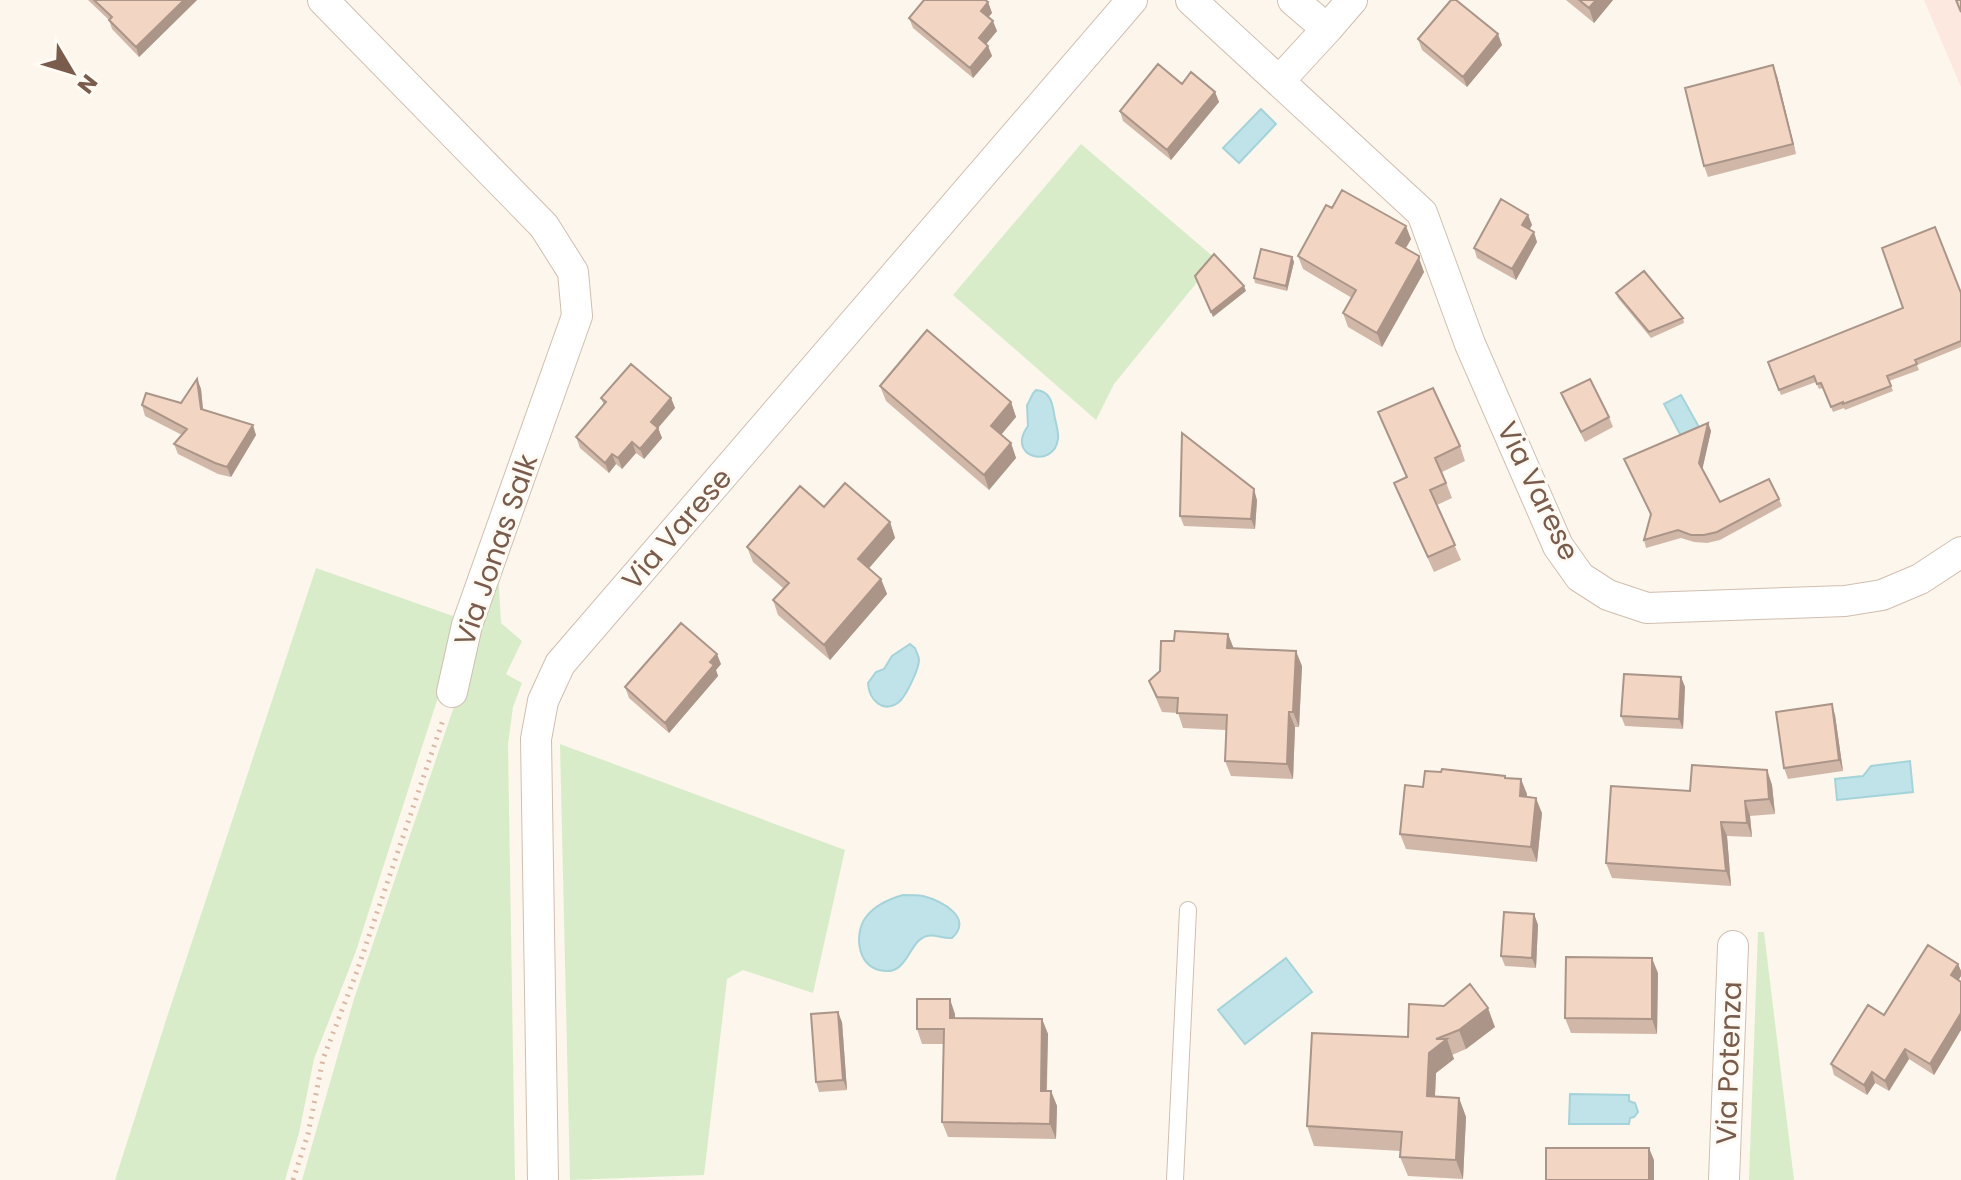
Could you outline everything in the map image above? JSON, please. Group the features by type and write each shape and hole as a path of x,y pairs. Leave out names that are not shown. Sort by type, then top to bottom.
{"street":[{"name":"Via Jonas Salk","path":"323,0 544,226 573,272 577,316 467,625 452,692"},
{"name":"Via Varese","path":"543,1180 536,739 543,701 560,664 1132,0"},
{"name":"Via Varese","path":"1191,0 1422,213 1470,344 1558,546 1580,577 1608,595 1647,608 1845,601 1882,595 1920,579 1961,552"},
{"path":"1293,0 1327,29"},
{"path":"1280,80 1352,0"},
{"name":"Via Potenza","path":"1724,1180 1733,946"}],"lane":[{"path":"1175,1180 1188,910"}],"path":[{"path":"293,1180 308,1134 323,1059 356,974 452,692"}],"shaded area":[{"path":"1924,0 1961,0 1961,87"}],"green space":[{"path":"1081,144 1216,259 1114,384 1096,420 953,295"},
{"path":"316,568 453,616 442,685 356,951 314,1059 299,1133 285,1180 115,1180 168,1014"},
{"path":"498,569 501,623 522,641 506,674 522,683 513,707 508,744 515,1180 302,1180 354,999"},
{"path":"560,744 845,850 813,993 743,970 727,979 704,1175 570,1180"},
{"path":"1758,932 1764,932 1794,1180 1749,1180"}],"water":[{"path":"1261,109 1276,124 1239,163 1223,148"},
{"path":"1036,390 1044,392 1051,401 1058,433 1055,449 1041,457 1026,452 1022,445 1028,426 1027,405"},
{"path":"1681,395 1699,427 1681,436 1664,404"},
{"path":"910,644 919,659 915,676 899,702 882,706 874,700 868,683 876,672 884,669 892,656"},
{"path":"1910,761 1913,792 1837,800 1835,779 1863,776 1871,766"},
{"path":"903,895 923,896 946,906 958,917 958,931 952,938 927,936 920,939 896,969 879,970 862,955 859,939 862,924 878,906"},
{"path":"1286,958 1312,992 1245,1044 1218,1010"},
{"path":"1570,1094 1629,1095 1629,1101 1635,1103 1638,1112 1630,1118 1629,1124 1569,1124"}],"building":[{"path":"94,0 184,0 136,47"},
{"path":"924,0 988,2 981,11 993,21 979,38 988,46 970,68 909,18"},
{"path":"1451,0 1456,0 1498,34 1463,77 1418,39"},
{"path":"1579,0 1596,0 1589,8"},
{"path":"1158,64 1182,84 1191,72 1215,92 1167,150 1120,111"},
{"path":"1773,65 1793,144 1704,166 1685,88"},
{"path":"1342,190 1406,226 1396,243 1419,256 1377,333 1343,313 1356,290 1298,256 1326,205 1332,208"},
{"path":"1501,199 1528,215 1522,225 1534,232 1512,269 1474,248"},
{"path":"1935,227 1961,293 1961,341 1915,360 1917,364 1887,376 1891,386 1843,404 1831,407 1821,383 1817,384 1814,376 1779,390 1768,362 1903,308 1882,248"},
{"path":"1261,249 1292,257 1286,286 1254,278"},
{"path":"1214,254 1244,286 1211,312 1195,276"},
{"path":"1644,271 1683,318 1649,332 1616,293"},
{"path":"927,330 1011,402 991,426 1011,443 984,475 880,386"},
{"path":"631,364 671,398 651,422 658,428 640,449 632,442 618,458 612,454 605,463 576,437 606,402 601,398"},
{"path":"197,379 201,409 253,425 227,467 174,444 187,429 142,405 146,393 181,403"},
{"path":"1590,379 1609,417 1581,432 1561,393"},
{"path":"1433,388 1460,446 1435,458 1446,483 1430,490 1455,545 1428,557 1394,483 1407,477 1378,412"},
{"path":"1708,423 1699,463 1720,502 1769,479 1779,499 1717,532 1691,535 1678,530 1644,540 1651,514 1624,459"},
{"path":"1182,433 1254,489 1251,519 1180,516"},
{"path":"845,483 890,522 858,559 881,579 824,645 773,600 789,583 747,547 800,486 824,507"},
{"path":"681,623 717,654 710,662 714,665 665,723 625,687"},
{"path":"1175,631 1228,634 1227,648 1296,651 1287,764 1225,761 1227,715 1177,713 1178,698 1157,697 1149,681 1160,671 1161,641 1174,641"},
{"path":"1624,674 1681,677 1679,719 1621,716"},
{"path":"1832,704 1839,760 1784,768 1776,712"},
{"path":"1692,765 1767,770 1769,799 1745,801 1747,823 1721,822 1726,871 1606,863 1611,786 1690,791"},
{"path":"1442,769 1521,779 1520,796 1536,798 1531,847 1400,834 1405,785 1423,787 1425,771 1441,772"},
{"path":"1504,912 1534,914 1532,958 1501,956"},
{"path":"1928,945 1958,964 1951,975 1961,982 1961,1013 1930,1064 1905,1049 1885,1081 1872,1072 1864,1085 1831,1064 1868,1005 1884,1015"},
{"path":"1566,957 1652,958 1652,1019 1565,1018"},
{"path":"1470,984 1488,1008 1459,1030 1436,1039 1447,1039 1429,1053 1427,1096 1459,1098 1456,1160 1400,1157 1402,1132 1307,1126 1312,1033 1408,1037 1409,1004 1444,1006"},
{"path":"917,999 950,999 950,1018 1042,1019 1041,1091 1051,1091 1050,1124 942,1122 944,1029 917,1029"},
{"path":"838,1012 843,1080 816,1082 811,1014"},
{"path":"1546,1148 1649,1148 1649,1180 1546,1180"}]}
